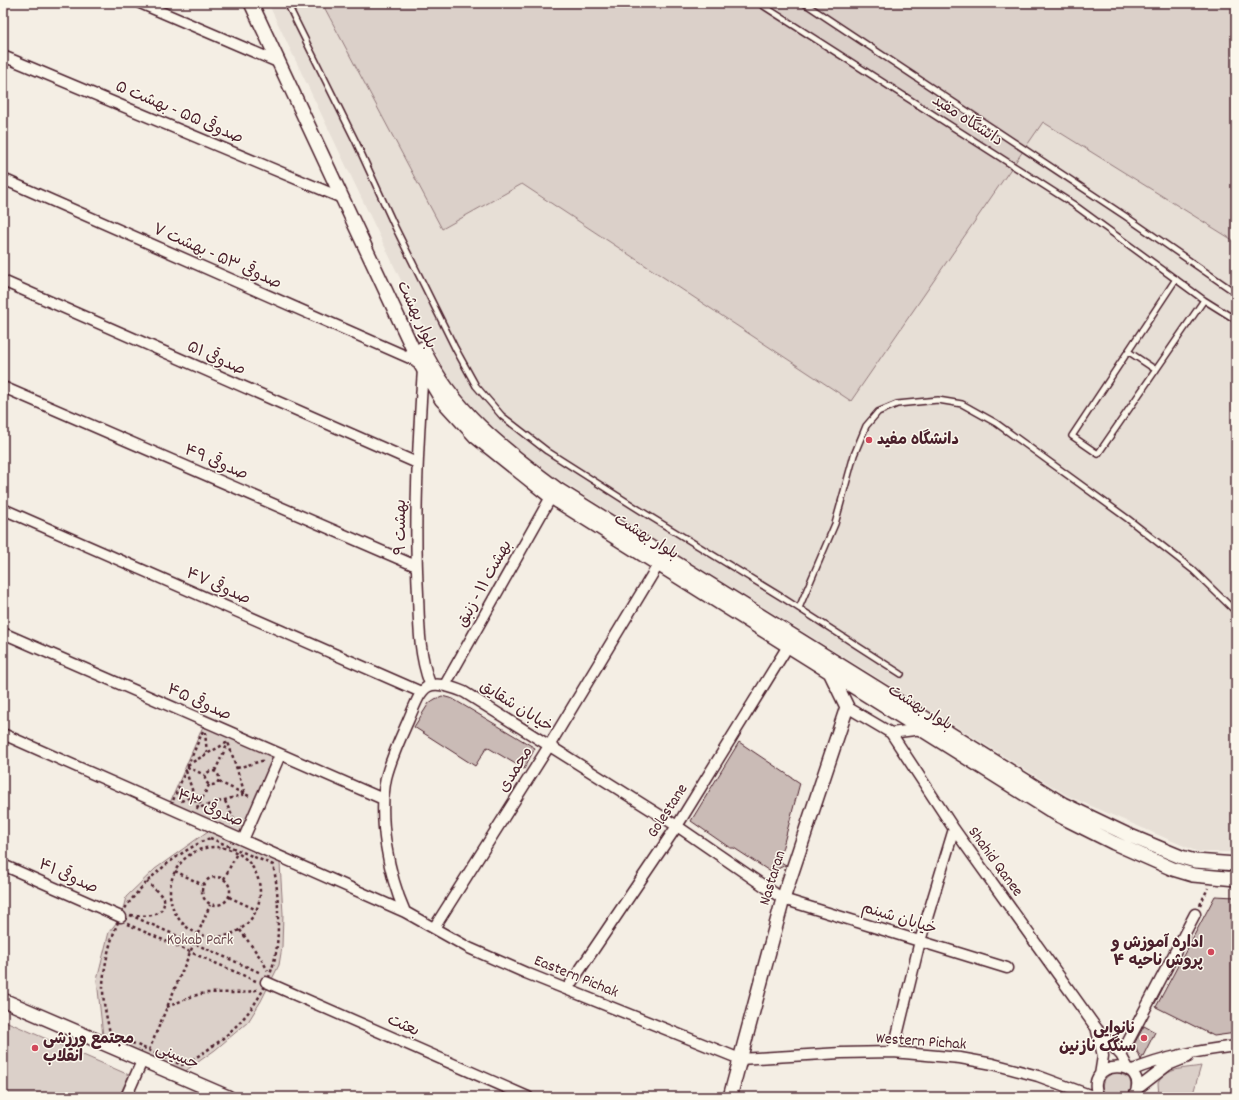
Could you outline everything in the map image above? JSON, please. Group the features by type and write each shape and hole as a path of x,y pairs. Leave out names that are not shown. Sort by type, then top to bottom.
{"street":[{"path":"140,3 280,63"},
{"name":"بلوار بهشت","path":"252,3 421,366 441,400 476,437 551,497 831,674 922,728 1058,815 1114,843 1173,869 1193,876 1236,878"},
{"name":"بلوار بهشت","path":"261,3 428,360 450,394 479,427 516,459 557,489 1063,804 1128,835 1182,857 1195,861 1236,864"},
{"name":"صدوقی ۵۵ - بهشت ۵","path":"3,56 342,198"},
{"name":"صدوقی ۵۳ - بهشت ۷","path":"3,179 421,366"},
{"name":"صدوقی ۵۱","path":"3,281 417,463"},
{"name":"بهشت ۹","path":"421,366 417,463 416,566 420,652 430,684"},
{"name":"صدوقی ۴۹","path":"3,387 416,566"},
{"name":"بهشت ۱۱ - زنبق","path":"445,685 551,497"},
{"name":"صدوقی ۴۷","path":"3,510 421,692"},
{"name":"محمدی","path":"434,928 549,746 658,564"},
{"name":"صدوقی ۴۵","path":"3,633 205,724 230,738 384,799"},
{"name":"Golestane","path":"567,989 677,826 788,646"},
{"path":"831,674 847,707 892,733 922,728"},
{"path":"405,912 398,897 386,843 384,799 386,777 421,692 430,684"},
{"name":"خیابان شقایق","path":"430,684 445,685 464,692 677,826 783,899"},
{"name":"Nastaran","path":"730,1097 783,899 847,707"},
{"name":"Shahid Qanee","path":"892,733 954,829 1097,1029 1121,1055 1136,1079 1138,1093"},
{"name":"صدوقی ۴۳","path":"3,734 242,838 405,912"},
{"path":"242,838 278,756"},
{"path":"893,1052 920,941 954,829"},
{"name":"صدوقی ۴۱","path":"3,865 123,916"},
{"name":"خیابان شبنم","path":"783,899 1007,968"},
{"name":"Eastern Pichak","path":"405,912 469,948 740,1059"},
{"path":"1121,1055 1195,914"},
{"name":"بعثت","path":"263,980 528,1097"},
{"name":"حسینی","path":"3,1000 145,1055 228,1097"},
{"path":"1097,1029 1103,1056 1095,1092 1099,1097"},
{"path":"1100,1075 1110,1067 1123,1067 1129,1070 1180,1054 1234,1046"},
{"path":"1138,1093 1168,1066 1184,1058 1234,1046"},
{"name":"Western Pichak","path":"740,1059 842,1053 893,1052 960,1058 992,1064 1038,1076 1077,1090 1095,1092"},
{"path":"126,1097 145,1055"}],"lane":[{"path":"287,3 356,142 395,228 476,386 502,416 548,451 799,608 901,674"},
{"name":"دانشگاه مفید","path":"759,3 1073,204 1204,300 1236,320"},
{"name":"دانشگاه مفید","path":"804,3 1125,216 1236,293"},
{"path":"1176,279 1072,436 1098,454 1204,300"},
{"path":"1128,352 1156,370"},
{"path":"799,608 835,524 854,455 866,426 878,412 897,404 938,400 962,404 996,423 1128,520 1193,570 1236,612"}],"path":[{"path":"205,724 230,738 278,756"},
{"path":"205,724 207,754"},
{"path":"205,724 171,805 242,838"},
{"path":"187,767 230,738"},
{"path":"230,738 245,794"},
{"path":"215,772 230,738"},
{"path":"237,768 278,756"},
{"path":"224,879 278,756"},
{"path":"187,767 205,775"},
{"path":"187,767 198,808"},
{"path":"205,775 211,771 215,772 219,775 219,782"},
{"path":"205,775 205,781 209,785 215,785 219,782"},
{"path":"219,782 258,800"},
{"path":"194,817 209,785"},
{"path":"198,808 245,794"},
{"path":"225,801 242,838"},
{"path":"167,1007 194,996 208,993 237,994 252,992 260,989 263,980 273,966 277,948 278,900 274,871 273,865 237,852 225,848 209,847 194,852 182,860 175,871 169,886 169,900 174,913 182,925 197,935 208,938 222,937 240,930 248,923 257,910 261,894 259,879 251,865 237,852 210,838 184,852 147,882 123,916 106,963 103,987 104,1007 110,1033 145,1055 182,1066 217,1042 245,1018 263,980 268,972 262,960 240,930"},
{"path":"175,871 203,885"},
{"path":"212,877 224,879 229,885 229,897 227,901 219,905 210,905 203,898 203,885 212,877"},
{"path":"123,916 156,915 162,910 165,904 164,898 147,882"},
{"path":"229,897 257,910"},
{"path":"145,1055 210,905"},
{"path":"123,916 194,943 263,980"},
{"path":"123,916 190,952 263,980"}],"shaded area":[{"name":"دانشگاه مفید","path":"268,3 1236,3 1236,852 1198,852 1068,796 517,453 466,406 443,368"}],"green space":[{"path":"322,3 1236,3 1236,242 1043,122 851,401 522,184 442,229"},
{"path":"204,724 277,756 242,837 169,805"},
{"name":"Kokab Park","path":"208,831 280,863 283,914 282,947 279,965 261,1001 248,1022 215,1050 184,1072 103,1036 97,980 109,932 121,917 126,897 155,869"},
{"name":"مجتمع ورزشی انقلاب","path":"3,1020 129,1075 119,1097 3,1097"},
{"path":"1201,1066 1192,1097 1159,1097 1158,1083 1166,1074 1171,1071"},
{"path":"1117,1072 1129,1078 1131,1086 1130,1093 1127,1097 1106,1097 1103,1089 1104,1082 1112,1073"}],"building":[{"path":"442,696 453,699 535,748 524,769 487,747 475,766 414,727 429,703"},
{"path":"739,742 800,783 779,861 786,865 771,872 734,848 730,848 691,821"},
{"name":"اداره آموزش و پروش ناحیه ۴","path":"1215,896 1236,897 1236,1033 1214,1036 1156,1007"},
{"name":"نانوایی سنگک نازنین","path":"1144,1026 1155,1032 1141,1060 1134,1044"}],"place":[{"name":"دانشگاه مفید","path":"869,440"},
{"name":"اداره آموزش و پروش ناحیه ۴","path":"1211,952"},
{"name":"نانوایی سنگک نازنین","path":"1144,1038"},
{"name":"مجتمع ورزشی انقلاب","path":"35,1048"}]}
